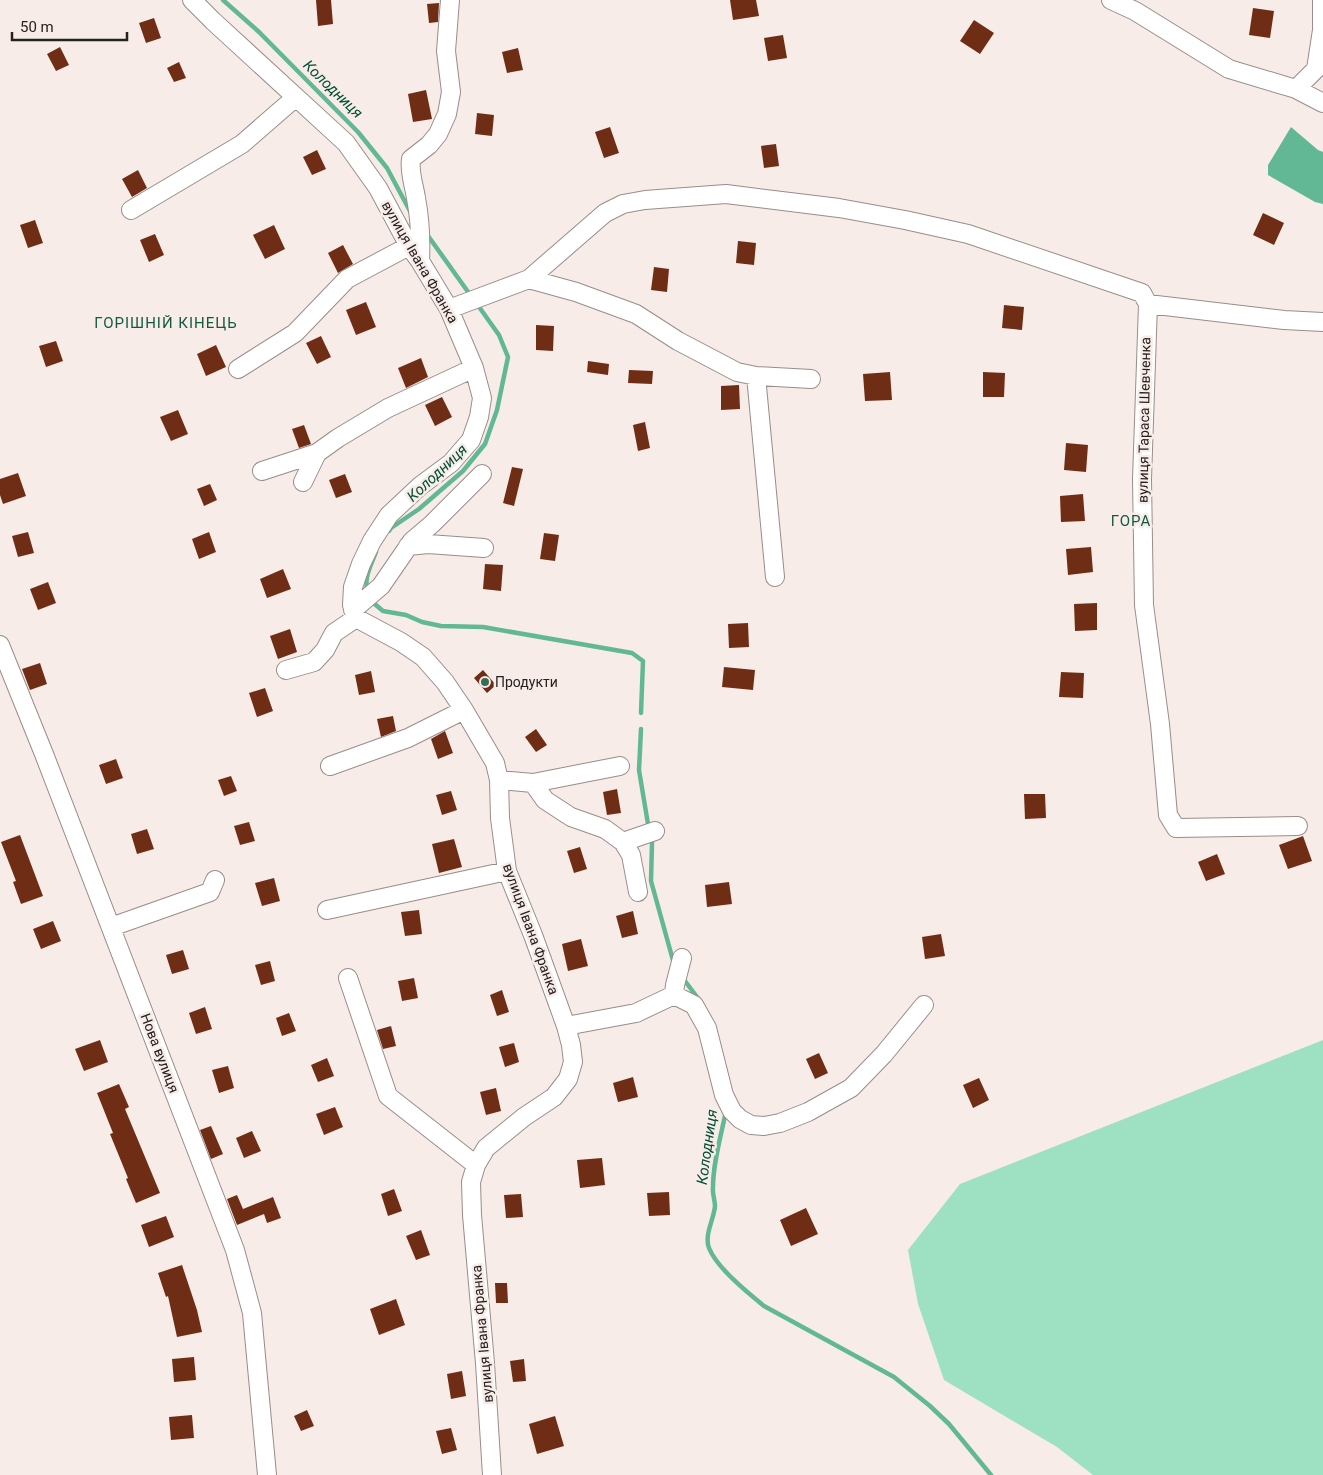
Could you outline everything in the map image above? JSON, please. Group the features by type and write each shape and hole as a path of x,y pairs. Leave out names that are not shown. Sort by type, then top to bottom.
{"street":[{"name":"вулиця Івана Франка","path":"192,0 213,22 346,143 378,188 454,307 482,398 479,416 471,440 451,463 420,486 389,515 372,541 353,587 352,604 357,611 423,657 445,682 495,763 499,780 500,818 507,871 533,935 571,1045 573,1062 568,1079 554,1097 524,1117 486,1148 476,1165 471,1182 492,1475"},
{"path":"238,368 295,333 347,279 417,251 420,219 410,168 411,159 429,145 438,134 447,114 451,92 446,51 450,0"},
{"path":"1111,0 1135,11 1229,69 1296,89 1323,103"},
{"path":"1296,89 1316,69 1322,30 1322,0"},
{"path":"130,210 242,144 296,97"},
{"path":"454,307 529,279 605,213 623,204 645,200 726,194 839,208 968,234 1142,293 1148,304 1284,320 1323,322"},
{"path":"529,279 576,292 636,314 678,341 737,372 756,376 810,379"},
{"name":"вулиця Тараса Шевченка","path":"1148,304 1142,479 1144,605 1160,724 1168,815 1176,828 1298,826"},
{"path":"262,471 317,454 338,438 388,408 474,368"},
{"path":"756,376 775,577"},
{"path":"303,482 317,454"},
{"path":"286,670 314,662 325,650 334,633 381,586 412,541 432,524 482,474"},
{"path":"408,546 428,544 484,548"},
{"name":"Нова вулиця","path":"0,644 235,1250 252,1313 267,1475"},
{"path":"330,766 408,738 464,710"},
{"path":"499,780 533,783 620,766"},
{"path":"533,783 545,800 572,817 605,829 623,842 631,855 638,892"},
{"path":"623,842 655,832"},
{"path":"327,910 507,871"},
{"path":"111,927 210,892 215,880"},
{"path":"566,1026 636,1013 675,990 682,958"},
{"path":"348,978 388,1096 476,1165"},
{"path":"675,990 694,1005 707,1028 728,1103 740,1119 751,1125 764,1126 780,1123 808,1112 851,1088 884,1054 924,1005"}],"shaded area":[{"path":"1291,127 1318,150 1323,152 1323,204 1315,202 1268,175 1268,165"},
{"path":"1323,1040 1323,1475 1093,1475 1057,1447 944,1380 918,1304 908,1250 960,1184"}],"building":[{"path":"316,0 331,0 333,24 318,26"},
{"path":"730,0 756,0 759,16 733,20"},
{"path":"439,3 438,22 429,23 427,4"},
{"path":"1253,8 1274,11 1270,38 1249,35"},
{"path":"154,18 161,38 146,43 139,23"},
{"path":"974,20 994,33 980,54 960,41"},
{"path":"783,35 787,58 768,61 764,38"},
{"path":"60,47 69,65 56,71 47,54"},
{"path":"518,48 523,70 507,73 502,52"},
{"path":"179,62 186,78 174,82 167,68"},
{"path":"426,90 432,119 413,122 408,94"},
{"path":"477,113 494,115 492,136 475,134"},
{"path":"610,127 619,153 604,158 595,132"},
{"path":"776,144 779,166 764,168 761,146"},
{"path":"317,150 326,169 312,175 303,157"},
{"path":"138,170 147,188 132,197 122,179"},
{"path":"1263,213 1284,223 1274,245 1253,235"},
{"path":"35,220 43,243 28,248 20,225"},
{"path":"274,225 285,249 265,259 253,235"},
{"path":"155,234 164,255 149,262 140,240"},
{"path":"738,241 756,243 754,265 736,263"},
{"path":"343,245 353,264 338,273 328,253"},
{"path":"654,267 669,269 667,292 651,290"},
{"path":"366,302 376,327 356,335 346,310"},
{"path":"1004,305 1024,307 1022,330 1002,328"},
{"path":"536,325 554,326 553,351 536,350"},
{"path":"321,336 331,357 317,364 306,343"},
{"path":"56,341 63,361 46,367 39,346"},
{"path":"216,345 226,367 206,376 197,354"},
{"path":"421,358 428,377 406,388 398,368"},
{"path":"588,361 609,364 608,375 587,372"},
{"path":"629,370 653,371 652,384 628,383"},
{"path":"890,372 892,400 865,401 863,374"},
{"path":"983,372 1005,373 1004,397 983,397"},
{"path":"739,385 740,409 721,410 721,386"},
{"path":"442,397 452,417 435,426 425,405"},
{"path":"178,410 188,434 171,441 160,417"},
{"path":"645,422 650,448 638,451 633,425"},
{"path":"304,425 311,444 299,448 292,429"},
{"path":"1066,443 1088,445 1086,472 1064,470"},
{"path":"512,467 523,469 514,506 503,503"},
{"path":"18,473 26,496 3,504 0,495 0,479"},
{"path":"345,474 352,492 336,498 329,480"},
{"path":"210,484 217,500 204,506 197,489"},
{"path":"1083,494 1085,521 1061,522 1060,496"},
{"path":"28,532 34,553 18,557 12,536"},
{"path":"209,532 216,552 199,559 192,539"},
{"path":"544,533 559,535 555,561 540,559"},
{"path":"1091,547 1093,572 1068,575 1066,549"},
{"path":"485,564 503,565 501,591 483,589"},
{"path":"283,569 291,589 267,598 260,579"},
{"path":"48,582 56,603 38,610 30,589"},
{"path":"1097,603 1097,630 1075,631 1074,604"},
{"path":"748,623 749,647 729,648 728,624"},
{"path":"290,629 297,652 278,659 270,636"},
{"path":"40,663 47,684 30,690 22,669"},
{"path":"724,667 755,670 753,690 722,687"},
{"name":"Продукти","path":"483,670 496,685 487,693 474,678"},
{"path":"371,671 375,692 359,695 355,675"},
{"path":"1061,672 1084,673 1083,698 1059,697"},
{"path":"265,688 273,711 257,717 249,693"},
{"path":"393,716 396,731 381,737 377,719"},
{"path":"536,729 547,745 536,752 525,737"},
{"path":"445,731 453,753 438,759 431,739"},
{"path":"116,759 123,778 106,784 99,765"},
{"path":"231,776 237,791 224,796 218,780"},
{"path":"617,789 621,813 607,815 603,792"},
{"path":"451,791 457,810 442,815 436,795"},
{"path":"1024,794 1045,794 1046,818 1025,819"},
{"path":"249,822 255,841 240,845 234,826"},
{"path":"147,829 154,849 137,854 131,834"},
{"path":"20,835 43,896 21,904 13,882 16,881 1,842"},
{"path":"1303,836 1312,861 1288,869 1279,845"},
{"path":"454,839 462,867 439,873 432,844"},
{"path":"580,847 587,869 574,873 567,851"},
{"path":"1217,854 1225,874 1206,881 1198,862"},
{"path":"274,878 280,901 262,906 255,883"},
{"path":"729,882 732,904 707,907 705,885"},
{"path":"419,910 422,934 405,936 401,912"},
{"path":"633,911 638,934 622,938 616,916"},
{"path":"53,921 61,941 41,949 33,929"},
{"path":"941,934 945,956 925,959 922,937"},
{"path":"581,939 588,966 568,971 562,944"},
{"path":"183,950 189,969 172,974 166,955"},
{"path":"270,961 275,981 261,985 255,965"},
{"path":"414,978 418,998 402,1001 398,981"},
{"path":"502,990 509,1012 497,1016 490,995"},
{"path":"205,1007 212,1029 196,1034 189,1013"},
{"path":"289,1013 296,1031 282,1036 276,1018"},
{"path":"391,1026 396,1046 383,1049 377,1030"},
{"path":"100,1040 108,1062 84,1071 75,1049"},
{"path":"514,1043 519,1062 505,1067 499,1047"},
{"path":"819,1053 828,1073 815,1079 806,1059"},
{"path":"327,1058 334,1076 318,1082 311,1065"},
{"path":"228,1066 234,1088 219,1093 212,1070"},
{"path":"633,1077 638,1097 618,1102 613,1083"},
{"path":"979,1078 989,1100 973,1108 963,1085"},
{"path":"119,1084 129,1107 125,1109 160,1193 136,1203 110,1134 113,1133 97,1093"},
{"path":"496,1088 501,1111 486,1115 480,1092"},
{"path":"335,1107 343,1127 324,1135 316,1114"},
{"path":"211,1126 223,1154 211,1159 200,1130"},
{"path":"252,1131 261,1151 244,1158 236,1138"},
{"path":"602,1158 605,1185 580,1188 577,1160"},
{"path":"394,1189 402,1211 388,1216 381,1194"},
{"path":"669,1192 670,1215 649,1216 647,1193"},
{"path":"521,1194 523,1217 506,1218 504,1195"},
{"path":"237,1195 243,1209 273,1197 281,1218 267,1223 264,1214 237,1225 227,1199"},
{"path":"806,1208 818,1234 791,1246 780,1220"},
{"path":"166,1216 174,1237 149,1247 141,1225"},
{"path":"421,1230 430,1255 416,1260 406,1236"},
{"path":"182,1265 197,1310 202,1332 177,1337 168,1296 166,1297 158,1273"},
{"path":"495,1283 507,1283 508,1303 496,1303"},
{"path":"396,1299 405,1325 379,1335 370,1309"},
{"path":"194,1357 196,1380 174,1382 172,1359"},
{"path":"524,1359 526,1381 513,1382 510,1361"},
{"path":"462,1371 466,1396 451,1399 447,1374"},
{"path":"307,1410 314,1426 301,1431 294,1416"},
{"path":"192,1415 194,1438 171,1440 169,1417"},
{"path":"555,1416 564,1446 537,1454 529,1424"},
{"path":"451,1428 457,1450 442,1454 436,1431"}],"waterway":[{"name":"Колодниця","path":"223,0 259,32 358,132 387,168 411,213"},
{"name":"Колодниця","path":"426,233 471,296"},
{"name":"Колодниця","path":"389,531 419,509 463,471 485,444 497,410 508,357 499,335 477,304"},
{"name":"Колодниця","path":"368,593 367,577 376,552"},
{"name":"Колодниця","path":"370,600 383,611 406,615 422,622 441,626 483,627 632,653 643,661 641,713"},
{"name":"Колодниця","path":"641,729 639,770 649,830"},
{"name":"Колодниця","path":"651,838 651,881 674,964"},
{"name":"Колодниця","path":"682,977 700,1001"},
{"name":"Колодниця","path":"726,1111 714,1168 713,1189 715,1206 708,1232 709,1248 713,1256 734,1280 764,1306 894,1377 949,1424 991,1475"}],"place":[{"name":"Продукти","path":"485,682"}],"district":[{"name":"ГОРІШНІЙ КІНЕЦЬ","path":"166,323"},
{"name":"ГОРА","path":"1131,521"}]}
